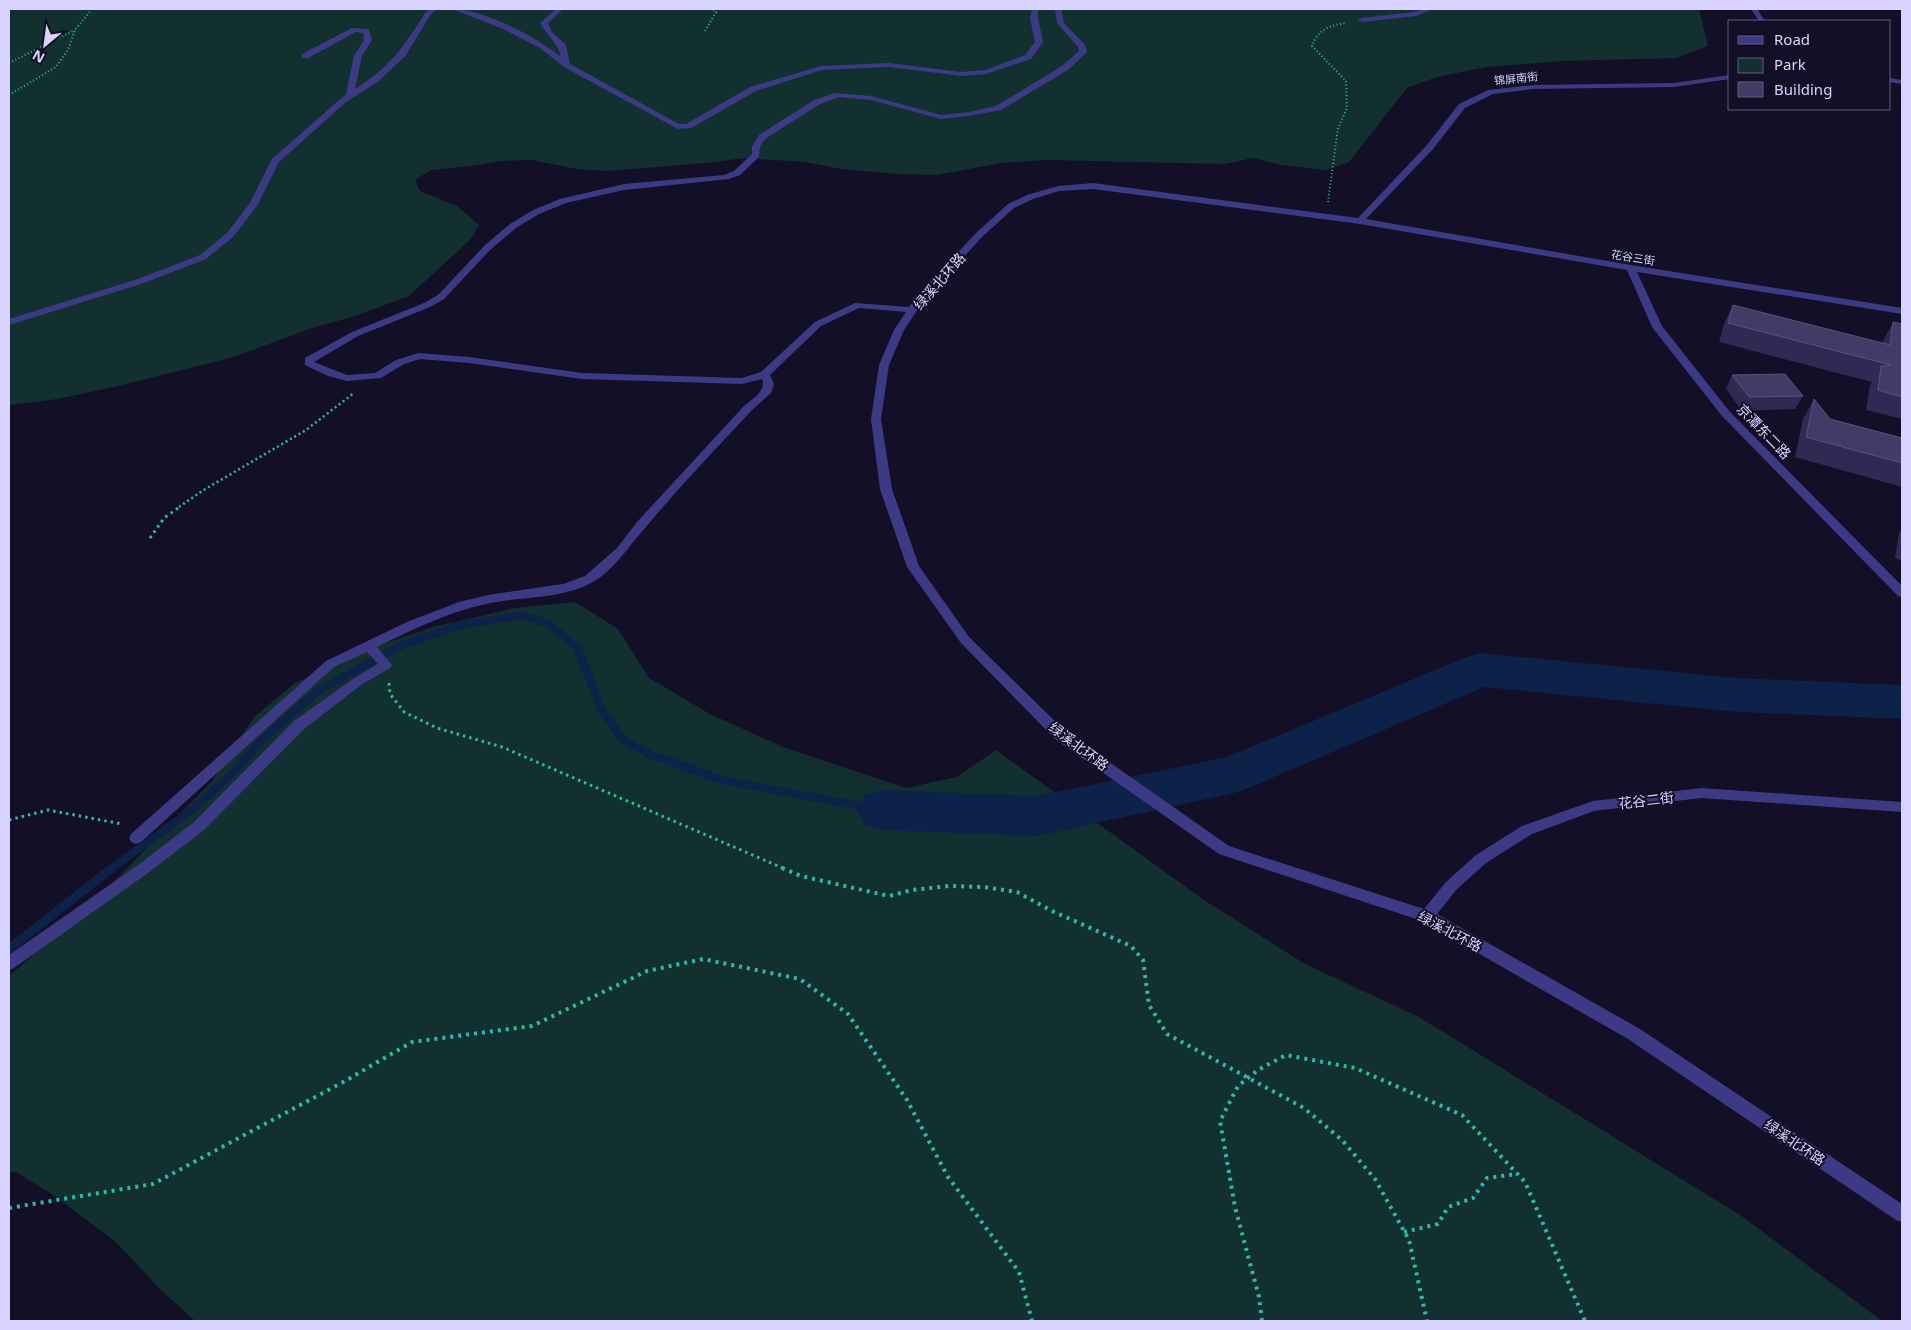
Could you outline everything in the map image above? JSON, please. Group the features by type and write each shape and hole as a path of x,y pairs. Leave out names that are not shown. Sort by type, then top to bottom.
{"street":[{"path":"9,322 141,281 203,257 230,236 254,204 275,161 350,94 376,79 403,53 428,13 434,9"},
{"path":"456,9 504,26 543,46 567,65 678,127 688,126 753,89 821,68 889,65 961,74 986,72 1028,58 1039,42 1034,18 1035,9"},
{"path":"560,9 544,23 549,33 562,45 567,65"},
{"path":"912,310 858,305 818,324 760,378 742,381 717,382 663,377 582,376 469,360 419,356 400,362 377,376 347,378 316,368 309,363 309,360 355,334 441,297 488,247 513,226 536,212 563,201 624,187 716,179 737,173 756,155 756,147 762,137 802,110 818,102 838,96 871,98 941,117 998,108 1065,68 1083,52 1082,47 1061,23 1058,9"},
{"path":"1362,20 1416,14 1429,9"},
{"path":"1754,9 1761,20"},
{"path":"304,56 354,30 366,31 368,40 358,56 350,94"},
{"name":"锦屏南街","path":"1360,221 1430,147 1462,106 1491,92 1533,86 1674,84 1728,76"},
{"name":"绿溪北环路","path":"1360,221 1093,186 1058,189 1030,197 1011,206 980,234 920,298 899,330 884,365 876,419 886,489 913,567 966,640 1060,735 1224,850 1427,916 1634,1034 1902,1214"},
{"name":"花谷三街","path":"1360,221 1631,268 1902,311"},
{"name":"京潭东二路","path":"1631,268 1657,327 1726,414 1902,593"},
{"path":"140,834 330,664 370,647 411,625 463,606 488,599 564,588 588,579 621,551 648,518 748,408 768,391 769,384 765,374"},
{"path":"9,963 143,869 199,826 299,725 357,682 386,665 370,647"},
{"name":"花谷二街","path":"1427,916 1451,886 1482,859 1527,830 1593,806 1701,793 1902,807"}],"path":[{"path":"9,95 56,67 68,50 76,30 92,9"},
{"path":"705,32 716,12 713,9"},
{"path":"1327,217 1338,128 1347,108 1346,81 1312,46 1314,37 1321,30 1339,24 1362,20"},
{"path":"9,63 76,30"},
{"path":"150,538 164,518 202,491 306,430 377,376"},
{"path":"386,665 390,694 404,712 437,728 502,747 801,876 889,896 912,890 949,886 984,887 1017,892 1052,911 1132,946 1143,960 1149,1004 1167,1034 1247,1079 1304,1108 1342,1140 1375,1179 1408,1240 1427,1321"},
{"path":"9,820 48,810 140,834"},
{"path":"9,1208 153,1184 336,1086 412,1042 532,1026 647,971 703,958 800,979 848,1014 907,1100 948,1177 1019,1272 1032,1321"},
{"path":"1262,1321 1260,1297 1235,1207 1220,1121 1238,1086 1286,1055 1355,1068 1462,1115 1525,1182 1585,1321"},
{"path":"1404,1232 1438,1224 1448,1207 1473,1198 1487,1178 1518,1174"}],"green space":[{"path":"9,9 1699,9 1708,46 1676,58 1563,61 1486,67 1437,77 1407,88 1349,162 1325,170 1282,165 1253,158 1224,164 1046,160 1001,163 937,175 897,174 841,169 805,162 745,158 606,171 577,169 532,160 502,161 431,170 415,180 420,191 457,206 479,225 471,239 409,296 355,316 312,328 234,357 58,399 9,405"},
{"path":"575,602 618,629 649,678 710,714 783,747 906,788 957,777 996,750 1204,900 1305,964 1419,1017 1743,1217 1882,1321 195,1321 159,1288 116,1242 53,1195 16,1172 9,1173 9,976 96,900 213,780 254,717 295,683 360,652 433,627 515,608"}],"building":[{"path":"1733,305 1890,345 1893,322 1902,324 1902,397 1878,390 1881,366 1891,365 1728,323"},
{"path":"1785,374 1803,396 1749,397 1732,375"},
{"path":"1814,399 1830,419 1902,438 1902,463 1806,437"}],"waterway":[{"path":"111,869 193,809 234,772 264,738 318,691 402,645 460,625 522,615 549,624 577,647 602,711 623,740 652,755 722,780 881,810"},
{"path":"881,810 1037,816 1234,774 1480,670 1737,695 1902,702"},
{"path":"9,949 112,868"}]}
